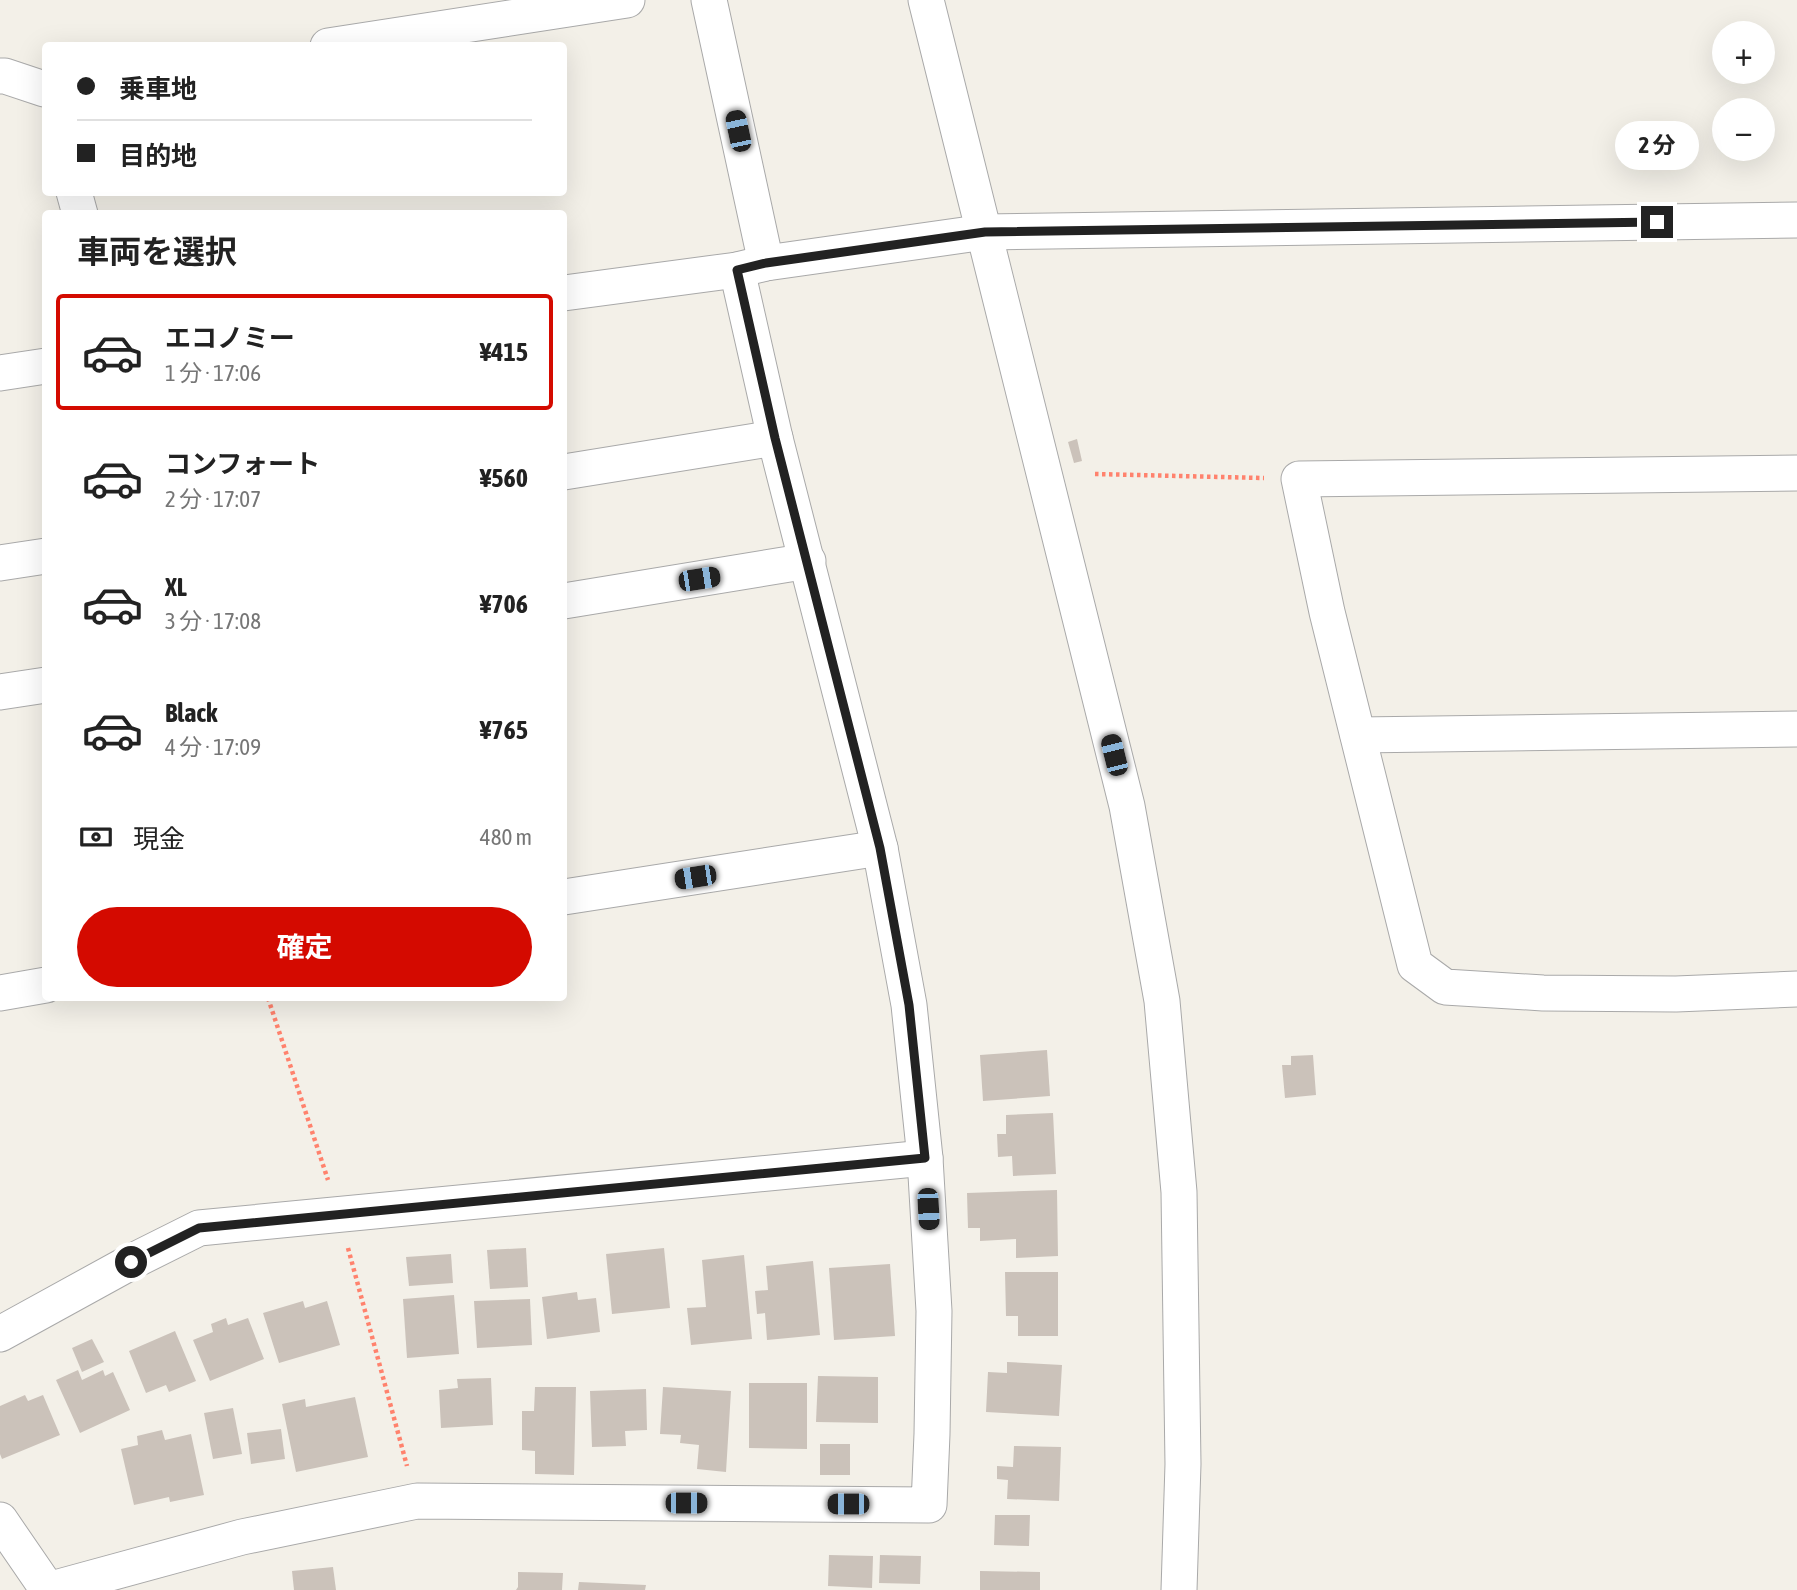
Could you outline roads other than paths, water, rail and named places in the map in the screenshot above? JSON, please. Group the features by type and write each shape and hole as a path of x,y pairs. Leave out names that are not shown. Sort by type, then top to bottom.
{"street":[{"path":"354,42 627,0"},
{"path":"0,1520 48,1590 242,1537 417,1501 929,1505 934,1311 925,1158 909,1005 880,848 775,438 709,0"},
{"path":"926,0 1127,806 1163,1001 1179,1192 1183,1464 1179,1590"},
{"path":"0,76 42,90"},
{"path":"567,293 985,232 1797,220"},
{"path":"0,373 42,367"},
{"path":"567,472 775,438"},
{"path":"1797,473 1300,479 1328,612 1415,965 1445,987 1676,994 1797,989"},
{"path":"0,564 42,557"},
{"path":"567,601 808,561"},
{"path":"0,692 42,686"},
{"path":"1358,735 1797,729"},
{"path":"567,897 880,848"},
{"path":"0,993 42,986"},
{"path":"0,1334 199,1228 925,1158"}]}
